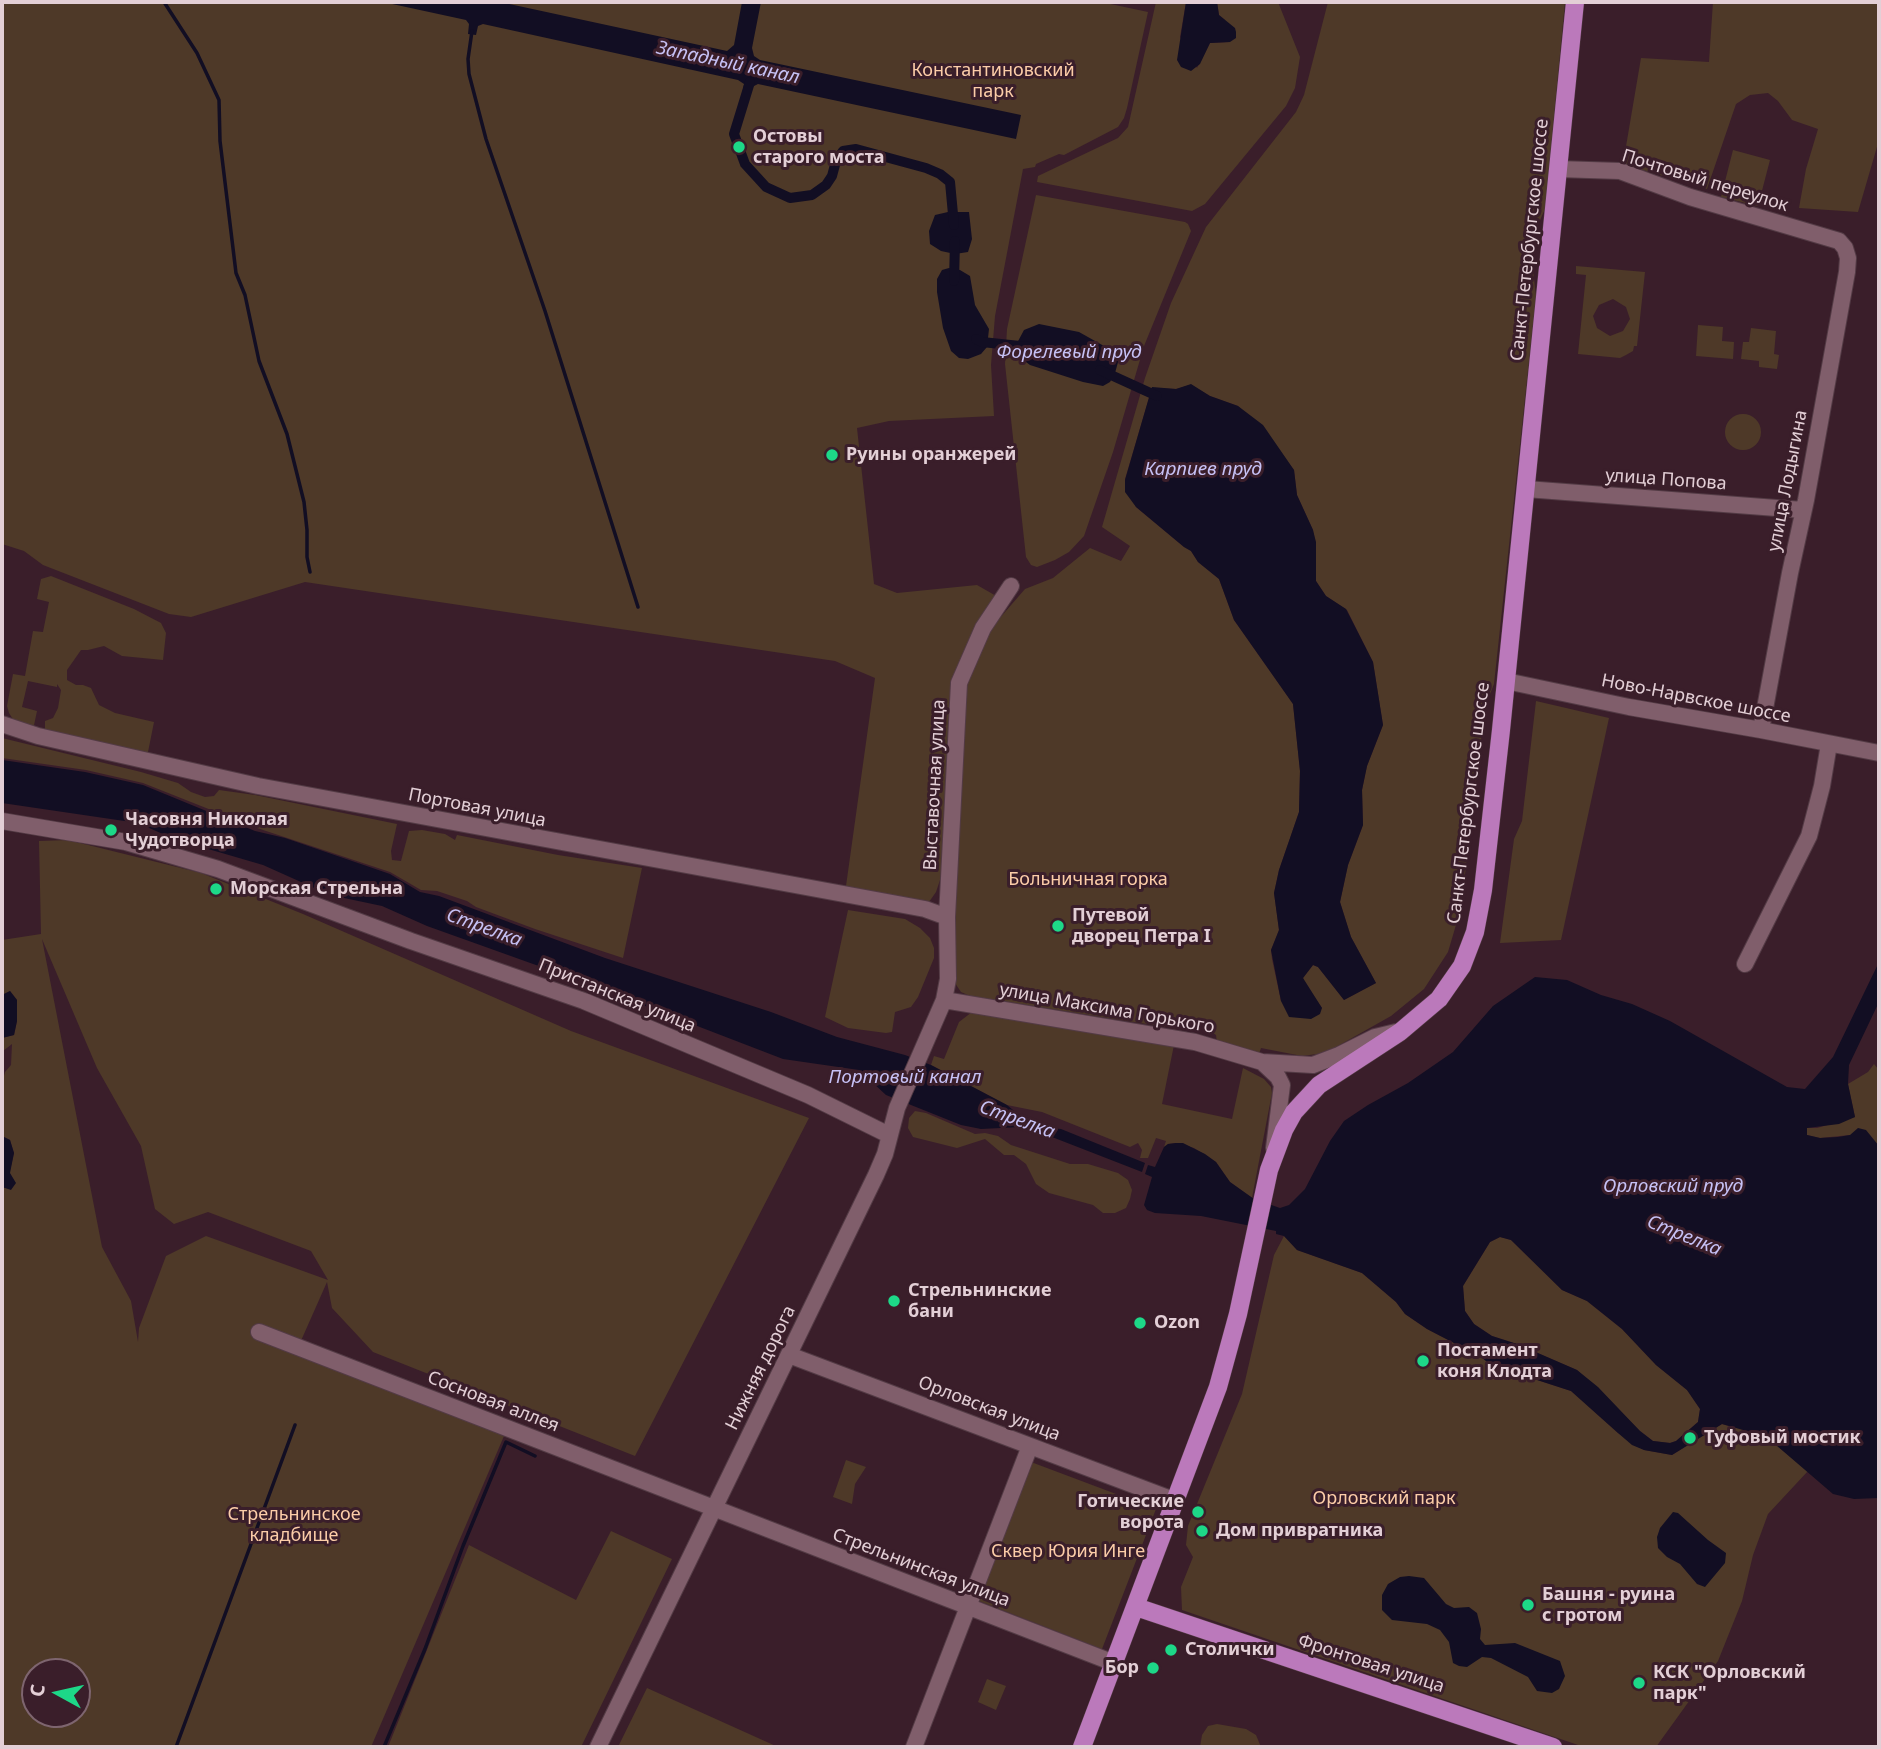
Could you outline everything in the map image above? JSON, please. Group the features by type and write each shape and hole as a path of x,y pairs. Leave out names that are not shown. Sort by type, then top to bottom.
{"main road":[{"name":"Санкт-Петербургское шоссе","path":"1564,169 1575,2"},
{"name":"Санкт-Петербургское шоссе","path":"1269,1189 1289,1143 1315,1103 1344,1080 1428,1024 1454,996 1478,957 1493,906 1511,682 1564,169 1586,2"},
{"name":"Санкт-Петербургское шоссе","path":"1082,1747 1114,1663 1141,1609 1229,1391 1244,1338 1273,1154 1294,1112 1306,1096 1346,1065 1400,1032 1439,999 1462,966 1475,932 1483,890 1511,682"},
{"name":"Санкт-Петербургское шоссе","path":"1094,1747 1175,1500 1218,1387 1259,1238"},
{"name":"Фронтовая улица","path":"1141,1609 1553,1747"}],"street":[{"name":"Почтовый переулок","path":"1564,169 1619,171 1690,197 1839,241"},
{"name":"улица Лодыгина","path":"1761,730 1847,272 1848,258 1839,241"},
{"name":"улица Попова","path":"1531,490 1803,510"},
{"name":"Выставочная улица","path":"944,1000 948,979 947,917 959,683 982,628 1011,586"},
{"name":"Ново-Нарвское шоссе","path":"1511,682 1629,707 1879,753"},
{"name":"Портовая улица","path":"2,724 38,736 258,786 925,909 947,917"},
{"path":"1745,964 1809,836 1829,744"},
{"name":"Пристанская улица","path":"2,821 126,842 218,869 584,1002 808,1095 888,1135"},
{"name":"улица Максима Горького","path":"944,1000 1195,1042 1262,1062 1313,1065 1375,1037 1400,1032"},
{"name":"Нижняя дорога","path":"598,1747 876,1175 888,1145 888,1135 897,1108 944,1000"},
{"path":"1262,1062 1278,1077 1282,1085 1273,1154"},
{"name":"Сосновая аллея","path":"259,1332 713,1509"},
{"name":"Орловская улица","path":"789,1356 1175,1500"},
{"path":"914,1747 1030,1446"},
{"name":"Стрельнинская улица","path":"713,1509 1114,1663"}],"green space":[{"name":"Константиновский парк","path":"2,2 1101,2 1148,12 1127,108 1118,127 1064,155 1059,154 1036,164 1035,167 1023,169 995,316 991,365 994,416 889,421 857,428 874,584 897,593 977,585 998,597 977,626 951,685 943,871 936,892 929,902 846,886 875,678 835,661 305,582 191,617 169,614 43,565 24,551 2,544"},
{"path":"1156,2 1186,2 1180,37 1197,68 1210,43 1230,42 1225,20 1219,15 1217,2 1278,2 1300,57 1295,88 1286,106 1205,204 1192,211 1037,182 1038,176 1118,138 1128,127"},
{"name":"Больничная горка","path":"1328,2 1565,2 1545,209 1537,227 1533,270 1536,296 1494,684 1485,707 1461,908 1448,952 1424,989 1391,1016 1336,1047 1302,1056 1261,1048 1259,1054 1217,1043 1216,1035 1201,1024 1191,1031 970,996 961,992 955,983 954,918 966,682 992,627 1025,589 1053,578 1090,548 1121,561 1130,546 1102,527 1145,378 1171,303 1206,227 1296,112 1304,95","holes":["1191,385 1210,396 1238,406 1294,470 1297,495 1313,530 1316,581 1326,596 1347,610 1373,662 1383,725 1367,766 1362,790 1363,825 1348,865 1340,902 1351,937 1376,983 1344,1000 1318,967 1313,965 1303,978 1322,1008 1281,1001 1271,950 1279,930 1274,893 1299,812 1300,771 1293,704 1234,620 1219,579 1198,562 1191,551 1136,507 1125,479 1152,388 1176,389"]},
{"path":"1713,2 1879,2 1879,140 1858,212 1799,208 1806,169 1818,129 1792,120 1778,101 1768,93 1750,95 1736,104 1707,189 1623,164 1641,58 1709,62"},
{"path":"1733,150 1770,160 1758,206 1721,197"},
{"path":"1036,195 1185,222 1191,231 1144,346 1113,452 1084,536 1069,552 1037,567 1031,565 1026,557 1005,364 1007,329"},
{"path":"1576,266 1645,272 1637,346 1634,346 1633,351 1620,358 1578,354 1586,275 1576,274","holes":["1613,299 1626,307 1630,319 1623,331 1610,336 1597,328 1593,316 1599,305"]},
{"path":"1698,325 1723,327 1722,341 1734,342 1733,359 1696,356"},
{"path":"1751,328 1776,331 1774,354 1779,355 1777,369 1759,367 1759,361 1741,359 1743,342 1749,342"},
{"path":"1743,414 1756,419 1761,432 1756,445 1743,450 1730,445 1725,432 1730,419"},
{"path":"51,576 134,609 161,623 166,633 163,660 122,656 104,646 81,650 67,670 67,680 91,688 99,705 115,713 154,722 147,757 45,730 45,721 53,718 58,708 61,690 57,684 57,687 28,681 22,707 37,711 33,730 14,721 9,713 7,706 13,674 25,676 33,631 43,632 49,602 37,599 41,579"},
{"path":"1536,701 1609,718 1561,940 1500,943 1514,839 1522,821"},
{"path":"2,738 141,772 178,783 205,797 214,796 219,790 255,795 397,824 391,851 392,860 401,861 409,831 422,830 445,834 455,840 457,835 642,868 623,958 535,929 476,907 467,901 437,891 421,890 390,872 254,827 143,783 86,770 2,758"},
{"name":"Стрельнинское кладбище","path":"68,840 201,873 303,914 571,1031 809,1118 635,1456 373,1352 332,1308 327,1282 296,1352 504,1436 371,1747 2,1747 2,1187 6,1188 14,1153 10,1140 2,1136 2,1083 5,1072 11,1065 12,1044 3,1051 2,1038 14,1035 17,1000 10,991 2,995 2,940 41,934 39,841","holes":["42,939 97,1068 141,1146 155,1209 174,1224 208,1212 311,1251 328,1280 206,1236 166,1256 139,1328 138,1342 131,1301 102,1247"]},
{"path":"848,910 905,919 930,938 934,948 934,958 918,997 911,1007 895,1012 892,1032 848,1028 825,1017"},
{"path":"972,1012 1174,1045 1162,1104 1232,1119 1243,1068 1264,1079 1271,1087 1272,1093 1252,1198 1230,1182 1216,1162 1194,1148 1176,1143 1164,1147 1166,1141 1156,1138 1148,1158 1140,1158 1142,1150 1138,1143 1130,1147 1042,1112 1007,1105 931,1065 934,1056 944,1059 959,1022"},
{"path":"1874,1064 1879,1070 1879,1146 1850,1135 1820,1138 1807,1135 1807,1128 1817,1128 1855,1117 1848,1084 1868,1072"},
{"path":"915,1111 975,1134 998,1136 1011,1145 1070,1164 1088,1164 1118,1173 1128,1180 1132,1190 1130,1199 1126,1208 1115,1213 1103,1213 1093,1205 1049,1193 1036,1184 1026,1164 1014,1155 1004,1155 985,1139 957,1148 913,1137 908,1128 909,1118"},
{"name":"Орловский парк","path":"1284,1236 1297,1250 1362,1273 1396,1302 1405,1314 1491,1365 1571,1391 1618,1433 1644,1450 1672,1455 1722,1424 1754,1433 1776,1445 1808,1471 1768,1514 1753,1555 1742,1601 1718,1661 1656,1747 1581,1746 1182,1610 1181,1587 1193,1557 1186,1545 1188,1526 1242,1394 1274,1255"},
{"path":"1500,1237 1511,1240 1562,1290 1587,1301 1622,1329 1656,1365 1687,1390 1700,1409 1698,1422 1676,1441 1653,1441 1577,1370 1492,1336 1474,1324 1465,1311 1463,1286 1490,1242"},
{"path":"846,1460 866,1467 855,1484 852,1504 833,1497"},
{"name":"Сквер Юрия Инге","path":"1031,1462 1156,1509 1102,1649 979,1601"},
{"path":"611,1531 672,1559 581,1747 388,1747 469,1545 576,1600"},
{"path":"987,1679 1006,1686 996,1710 978,1702"},
{"path":"647,1688 778,1747 618,1747"},
{"path":"1217,1724 1246,1729 1256,1735 1261,1747 1200,1747 1202,1735 1208,1726"}],"water":[{"name":"Западный канал","path":"383,2 500,2 727,51 734,45 742,2 761,2 752,48 754,56 760,60 1021,115 1016,139 758,84 752,87 749,96 742,95 744,84 738,80 483,24 478,26 476,35 468,34 469,24 466,20"},
{"path":"1186,2 1217,2 1219,15 1235,28 1236,32 1236,38 1230,42 1210,43 1200,64 1191,71 1181,67 1177,60"},
{"path":"969,212 972,239 968,252 955,254 941,251 930,244 929,231 935,215"},
{"path":"949,268 970,276 975,305 989,329 987,347 981,354 968,359 959,358 951,351 943,328 937,279 942,270"},
{"name":"Форелевый пруд","path":"1039,324 1079,332 1120,355 1110,382 1103,386 1083,382 1030,365 1018,356 1016,345 1024,330"},
{"name":"Карпиев пруд","path":"1191,384 1210,396 1238,406 1263,425 1294,470 1297,495 1316,542 1316,581 1326,596 1346,609 1373,662 1383,725 1367,766 1362,790 1363,825 1348,865 1340,902 1351,937 1376,983 1344,1000 1318,967 1313,965 1303,978 1322,1008 1320,1014 1311,1019 1289,1017 1281,1001 1271,950 1279,930 1274,893 1299,812 1300,771 1293,704 1234,620 1219,579 1198,562 1191,551 1136,507 1125,492 1125,480 1152,387 1176,389"},
{"name":"Портовый канал","path":"2,760 85,772 143,785 255,831 285,838 390,874 420,892 439,896 605,958 771,1012 837,1037 905,1055 931,1065 1007,1105 1020,1116 1061,1129 1145,1163 1142,1172 1034,1130 1020,1127 981,1129 961,1125 886,1095 859,1070 783,1059 575,979 427,926 382,906 330,895 263,865 174,839 138,823 2,803"},
{"name":"Орловский пруд","path":"1879,962 1879,1002 1849,1065 1848,1084 1855,1117 1839,1124 1807,1128 1807,1135 1820,1138 1838,1137 1850,1135 1858,1128 1866,1130 1879,1146 1879,1498 1854,1499 1833,1494 1776,1445 1754,1433 1722,1424 1672,1455 1644,1450 1632,1445 1571,1391 1491,1365 1427,1329 1405,1314 1396,1302 1362,1273 1297,1250 1284,1236 1276,1234 1276,1231 1201,1216 1155,1213 1147,1210 1144,1205 1152,1177 1145,1174 1148,1165 1155,1167 1168,1144 1183,1143 1216,1162 1230,1182 1254,1199 1280,1208 1289,1205 1305,1189 1330,1141 1344,1121 1408,1083 1453,1052 1493,1006 1535,977 1567,980 1601,995 1632,1004 1670,1021 1787,1087 1805,1089 1833,1057","holes":["1500,1237 1511,1240 1562,1290 1587,1301 1622,1329 1656,1365 1687,1390 1700,1409 1698,1422 1676,1441 1653,1441 1577,1370 1492,1336 1474,1324 1465,1311 1463,1286 1490,1242"]},
{"path":"10,991 17,1000 17,1021 14,1035 2,1038 2,995"},
{"path":"2,1136 10,1140 14,1153 10,1173 16,1183 11,1190 2,1187"},
{"path":"1673,1512 1678,1513 1726,1553 1725,1563 1705,1587 1697,1584 1680,1564 1658,1548 1660,1528"},
{"path":"1400,1577 1424,1578 1446,1604 1454,1608 1469,1607 1477,1613 1481,1629 1480,1639 1485,1645 1515,1643 1560,1661 1565,1676 1559,1689 1552,1693 1537,1691 1528,1677 1491,1658 1482,1657 1467,1667 1459,1666 1453,1663 1449,1642 1440,1630 1427,1624 1392,1620 1382,1610 1382,1595 1388,1584"}],"waterway":[{"path":"164,2 197,53 219,100 220,141 236,273 245,295 259,361 287,434 304,502 310,572"},
{"path":"472,31 469,74 486,139 545,311 638,607"},
{"name":"Западный канал","path":"750,82 734,134 745,164 766,187 790,198 812,195 826,185 843,151 856,149 940,174 950,182 954,225"},
{"path":"954,281 955,241"},
{"path":"976,339 1029,347"},
{"path":"1100,370 1157,396"},
{"path":"176,1747 295,1425"},
{"path":"384,1747 506,1442 535,1456"}],"place":[{"name":"Остовы старого моста","path":"739,147"},
{"name":"Руины оранжерей","path":"832,455"},
{"name":"Часовня Николая Чудотворца","path":"111,830"},
{"name":"Морская Стрельна","path":"216,889"},
{"name":"Путевой дворец Петра I","path":"1058,926"},
{"name":"Стрельнинские бани","path":"894,1301"},
{"name":"Ozon","path":"1140,1323"},
{"name":"Постамент коня Клодта","path":"1423,1361"},
{"name":"Туфовый мостик","path":"1690,1438"},
{"name":"Готические ворота","path":"1198,1512"},
{"name":"Дом привратника","path":"1202,1531"},
{"name":"Башня - руина с гротом","path":"1528,1605"},
{"name":"Столички","path":"1171,1650"},
{"name":"Бор","path":"1153,1668"},
{"name":"КСК \"Орловский парк\"","path":"1639,1683"}],"water label":[{"name":"Стрелка","path":"484,928"},
{"name":"Стрелка","path":"1017,1120"},
{"name":"Стрелка","path":"1684,1236"}]}
